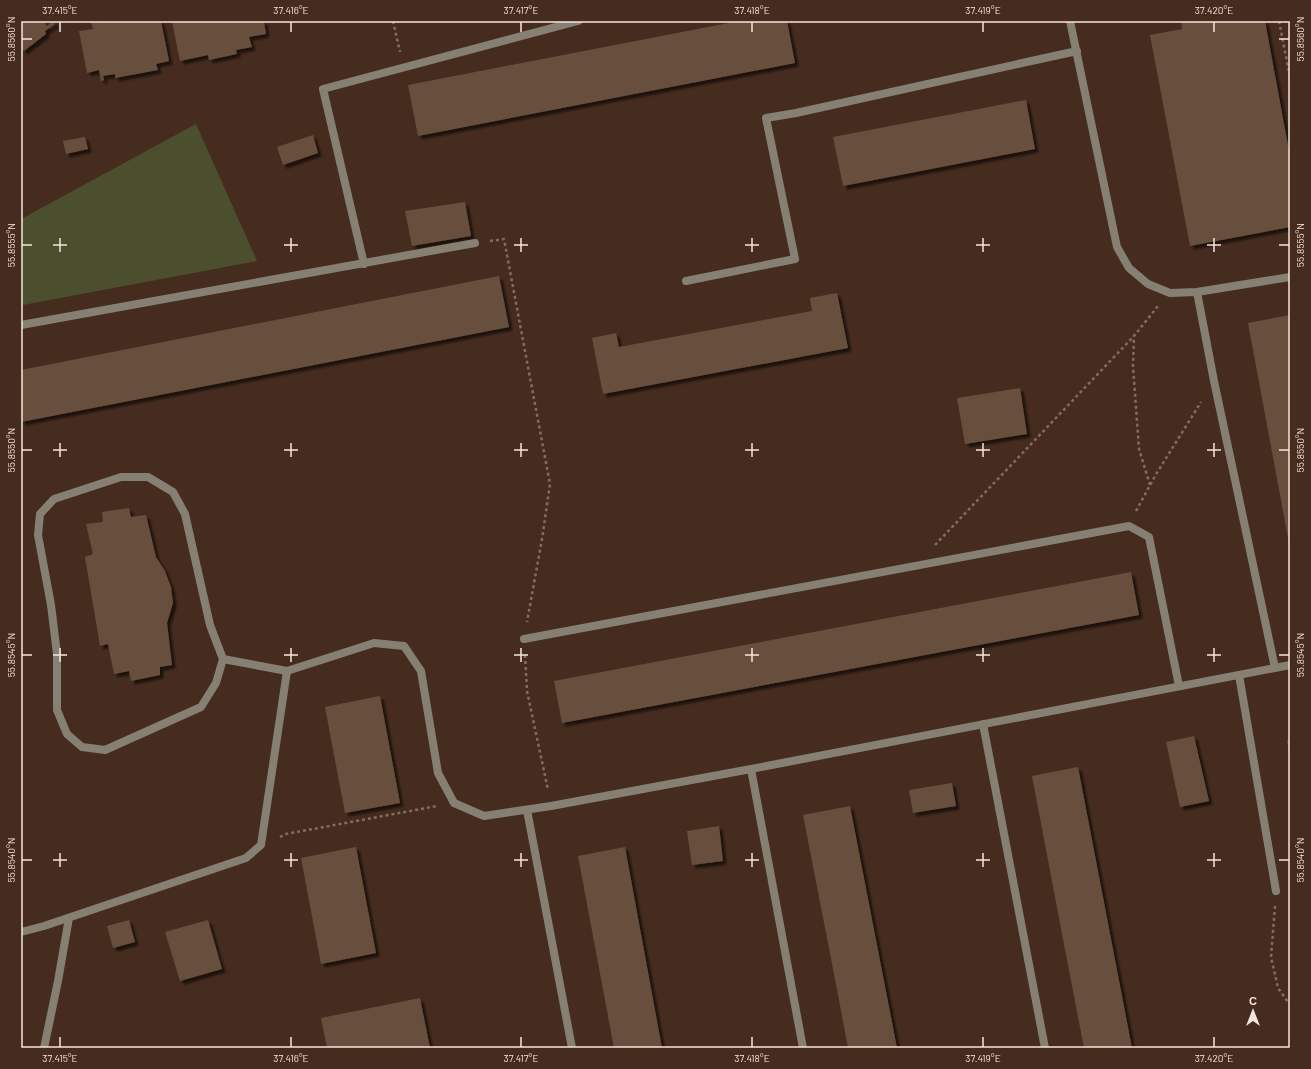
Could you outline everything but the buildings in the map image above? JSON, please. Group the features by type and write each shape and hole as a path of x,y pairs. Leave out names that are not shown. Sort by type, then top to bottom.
{"lane":[{"path":"364,264 323,89 578,21"},
{"path":"1070,21 1117,248 1129,268 1148,284 1170,293 1197,292 1290,277"},
{"path":"686,281 795,259 766,118 796,113 1077,51"},
{"path":"21,325 56,317 364,264 475,243"},
{"path":"1197,292 1214,381 1275,668"},
{"path":"121,477 148,477 173,492 185,514 210,625 223,660 216,683 201,707 105,750 82,747 67,734 57,710 57,654 38,535 40,514 54,499 121,477"},
{"path":"524,639 1129,526 1149,537 1180,686"},
{"path":"223,660 287,671 374,643 404,646 421,671 438,773 454,803 484,816 551,806 751,769 1290,665"},
{"path":"21,932 70,918 246,858 261,845 287,671"},
{"path":"1239,675 1276,891"},
{"path":"983,724 1045,1048"},
{"path":"751,769 803,1048"},
{"path":"527,810 572,1048"},
{"path":"44,1048 70,918"}],"path":[{"path":"393,21 404,67"},
{"path":"1279,21 1290,77"},
{"path":"475,243 504,239 550,484 542,539 524,639 527,691 551,806"},
{"path":"915,566 1134,336 1170,293"},
{"path":"1134,336 1133,366 1139,449 1150,486"},
{"path":"1129,526 1150,486 1214,381"},
{"path":"261,845 286,834 454,803"},
{"path":"1276,891 1271,957 1278,988 1290,1005"}],"green space":[{"path":"196,124 257,261 23,305 21,299 21,219"}]}
